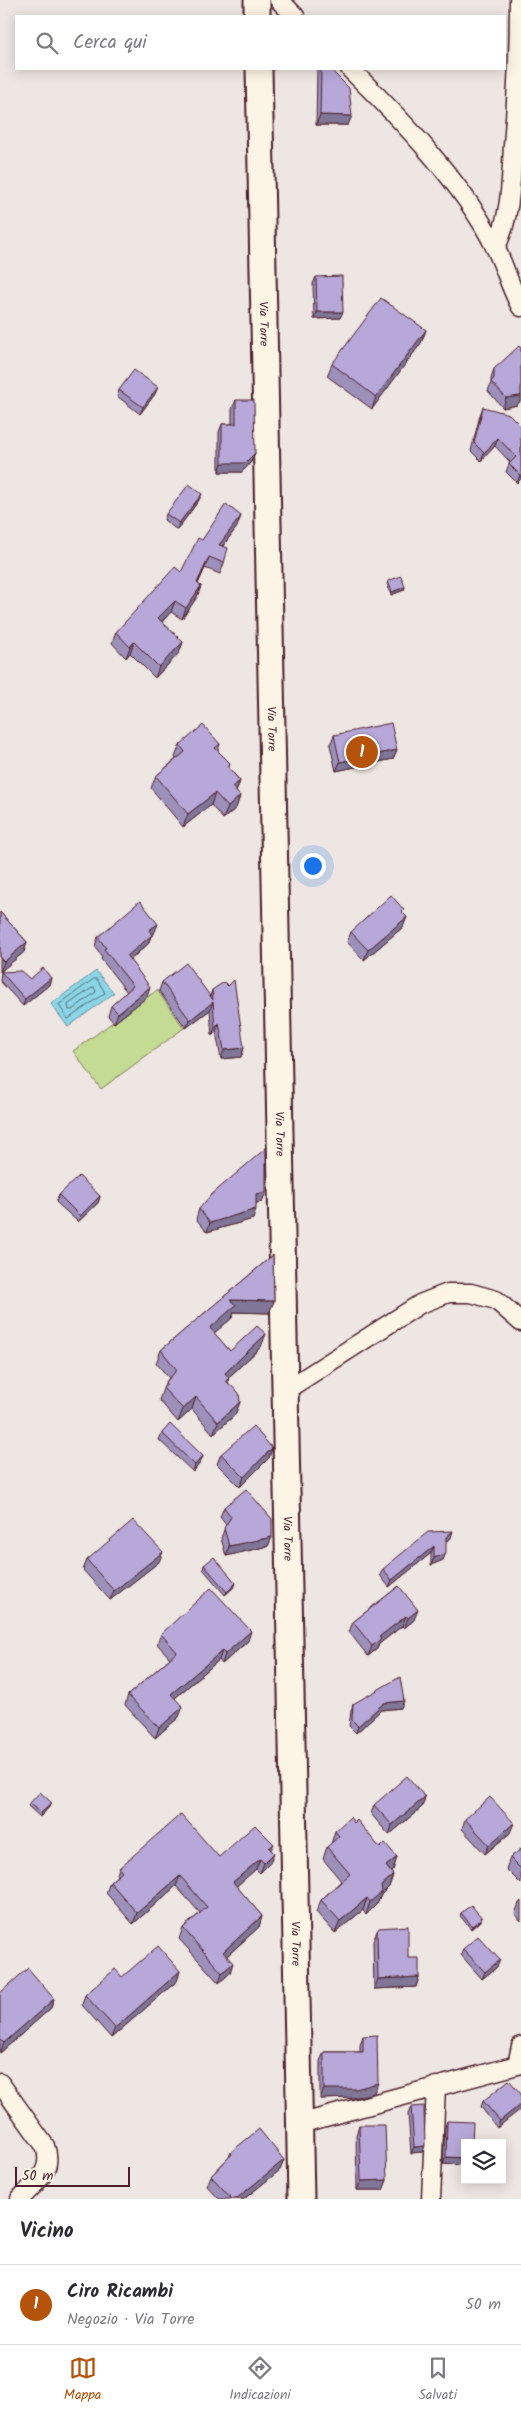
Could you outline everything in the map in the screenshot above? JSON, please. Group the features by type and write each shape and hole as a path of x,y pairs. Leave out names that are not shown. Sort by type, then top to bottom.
{"main road":[{"path":"257,0 257,15"},
{"name":"Via Torre","path":"259,70 300,2199"}],"street":[{"path":"279,0 295,15"},
{"path":"496,247 504,231 510,196 519,64 519,0"},
{"path":"351,70 444,170 496,247 513,293 521,307"},
{"path":"283,1392 420,1304 448,1293 471,1293 496,1300 521,1322"},
{"path":"299,2124 519,2064 521,2046"},
{"path":"0,2083 45,2146 49,2157 47,2170 20,2199"},
{"path":"431,2199 436,2086"}],"green space":[{"path":"157,990 184,1028 101,1089 73,1051"}],"water":[{"path":"96,971 114,993 68,1027 51,1004"}],"building":[{"path":"321,70 331,70 349,88 352,116 320,115"},
{"path":"342,276 343,312 317,312 316,277"},
{"path":"381,298 426,330 376,397 332,364"},
{"path":"519,346 521,348 521,395 506,398 491,382 494,378 494,369"},
{"path":"134,370 158,387 143,407 119,390"},
{"path":"236,400 254,400 255,453 245,463 222,463 222,424 236,424"},
{"path":"483,407 509,414 521,426 520,475 509,464 516,457 498,438 484,453 474,443"},
{"path":"189,484 202,494 179,523 166,514"},
{"path":"226,504 241,516 219,545 228,548 224,563 209,557 197,583 201,586 186,608 175,601 158,618 183,642 159,667 134,642 130,647 116,632 175,567 181,572 198,538 202,540"},
{"path":"401,576 405,587 392,592 388,581"},
{"path":"391,723 397,750 340,762 334,735"},
{"path":"203,725 220,744 215,748 230,763 227,766 240,781 232,787 240,796 228,807 215,793 188,814 156,776 185,752 180,745"},
{"path":"391,895 404,910 402,912 407,917 368,950 351,932"},
{"path":"140,901 158,924 149,930 152,935 127,956 150,987 118,1013 111,1006 133,986 104,949 106,948 98,937"},
{"path":"0,912 27,942 4,962 0,958"},
{"path":"186,963 213,1000 212,990 224,982 228,986 234,980 244,1048 224,1050 219,1023 215,1027 213,1002 190,1020 162,982"},
{"path":"43,968 51,978 25,999 1,972 21,971 30,979"},
{"path":"266,1148 266,1192 256,1194 256,1209 210,1223 199,1209 210,1196"},
{"path":"79,1176 100,1196 80,1216 59,1195"},
{"path":"273,1255 274,1301 230,1300 236,1305 210,1328 230,1351 257,1326 266,1334 225,1373 229,1378 226,1381 239,1393 240,1402 218,1422 196,1397 183,1409 163,1388 177,1370 161,1350"},
{"path":"170,1424 203,1456 195,1465 162,1433"},
{"path":"253,1426 272,1448 244,1477 221,1454"},
{"path":"246,1489 272,1519 272,1537 229,1546 224,1528 231,1517 224,1507"},
{"path":"133,1520 163,1552 114,1591 87,1560"},
{"path":"453,1531 446,1537 446,1553 434,1558 434,1546 392,1580 383,1569 428,1532"},
{"path":"214,1557 236,1583 227,1592 204,1565"},
{"path":"399,1586 418,1610 408,1618 406,1616 379,1637 381,1639 372,1646 353,1622"},
{"path":"211,1588 251,1631 225,1654 222,1651 171,1694 183,1707 159,1728 128,1695 177,1652 161,1634"},
{"path":"400,1677 404,1701 384,1703 358,1726 352,1720 353,1704"},
{"path":"407,1776 425,1797 392,1825 374,1805"},
{"path":"40,1792 52,1803 41,1813 30,1803"},
{"path":"490,1797 514,1823 489,1845 465,1819"},
{"path":"181,1814 219,1857 255,1825 274,1844 269,1848 274,1853 264,1863 260,1859 233,1882 262,1916 223,1952 233,1963 222,1973 183,1928 207,1907 180,1876 137,1913 110,1882 122,1872 119,1868"},
{"path":"350,1817 354,1823 357,1820 380,1848 385,1843 397,1857 386,1866 393,1875 381,1886 382,1892 370,1902 367,1898 340,1921 321,1900 350,1874 327,1847 339,1836 335,1831"},
{"path":"521,1849 521,1869 510,1858"},
{"path":"471,1905 482,1918 472,1926 461,1913"},
{"path":"408,1926 408,1958 419,1958 419,1977 378,1979 377,1931 379,1928"},
{"path":"478,1936 500,1960 485,1972 463,1949"},
{"path":"158,1946 180,1971 115,2028 85,1995 115,1969 122,1977"},
{"path":"28,1968 54,1999 4,2043 0,2039 0,1993"},
{"path":"377,2035 378,2083 356,2089 324,2089 324,2052 363,2052 363,2036"},
{"path":"509,2080 521,2094 521,2104 500,2121 483,2101"},
{"path":"424,2106 425,2146 414,2147 411,2107"},
{"path":"447,2121 473,2122 472,2139 461,2139 461,2158 446,2157"},
{"path":"359,2125 385,2125 387,2180 361,2181"},
{"path":"259,2129 284,2160 236,2199 232,2199 211,2176 232,2154 231,2152"}],"place":[{"name":"Ciro Ricambi","path":"362,752"}]}
